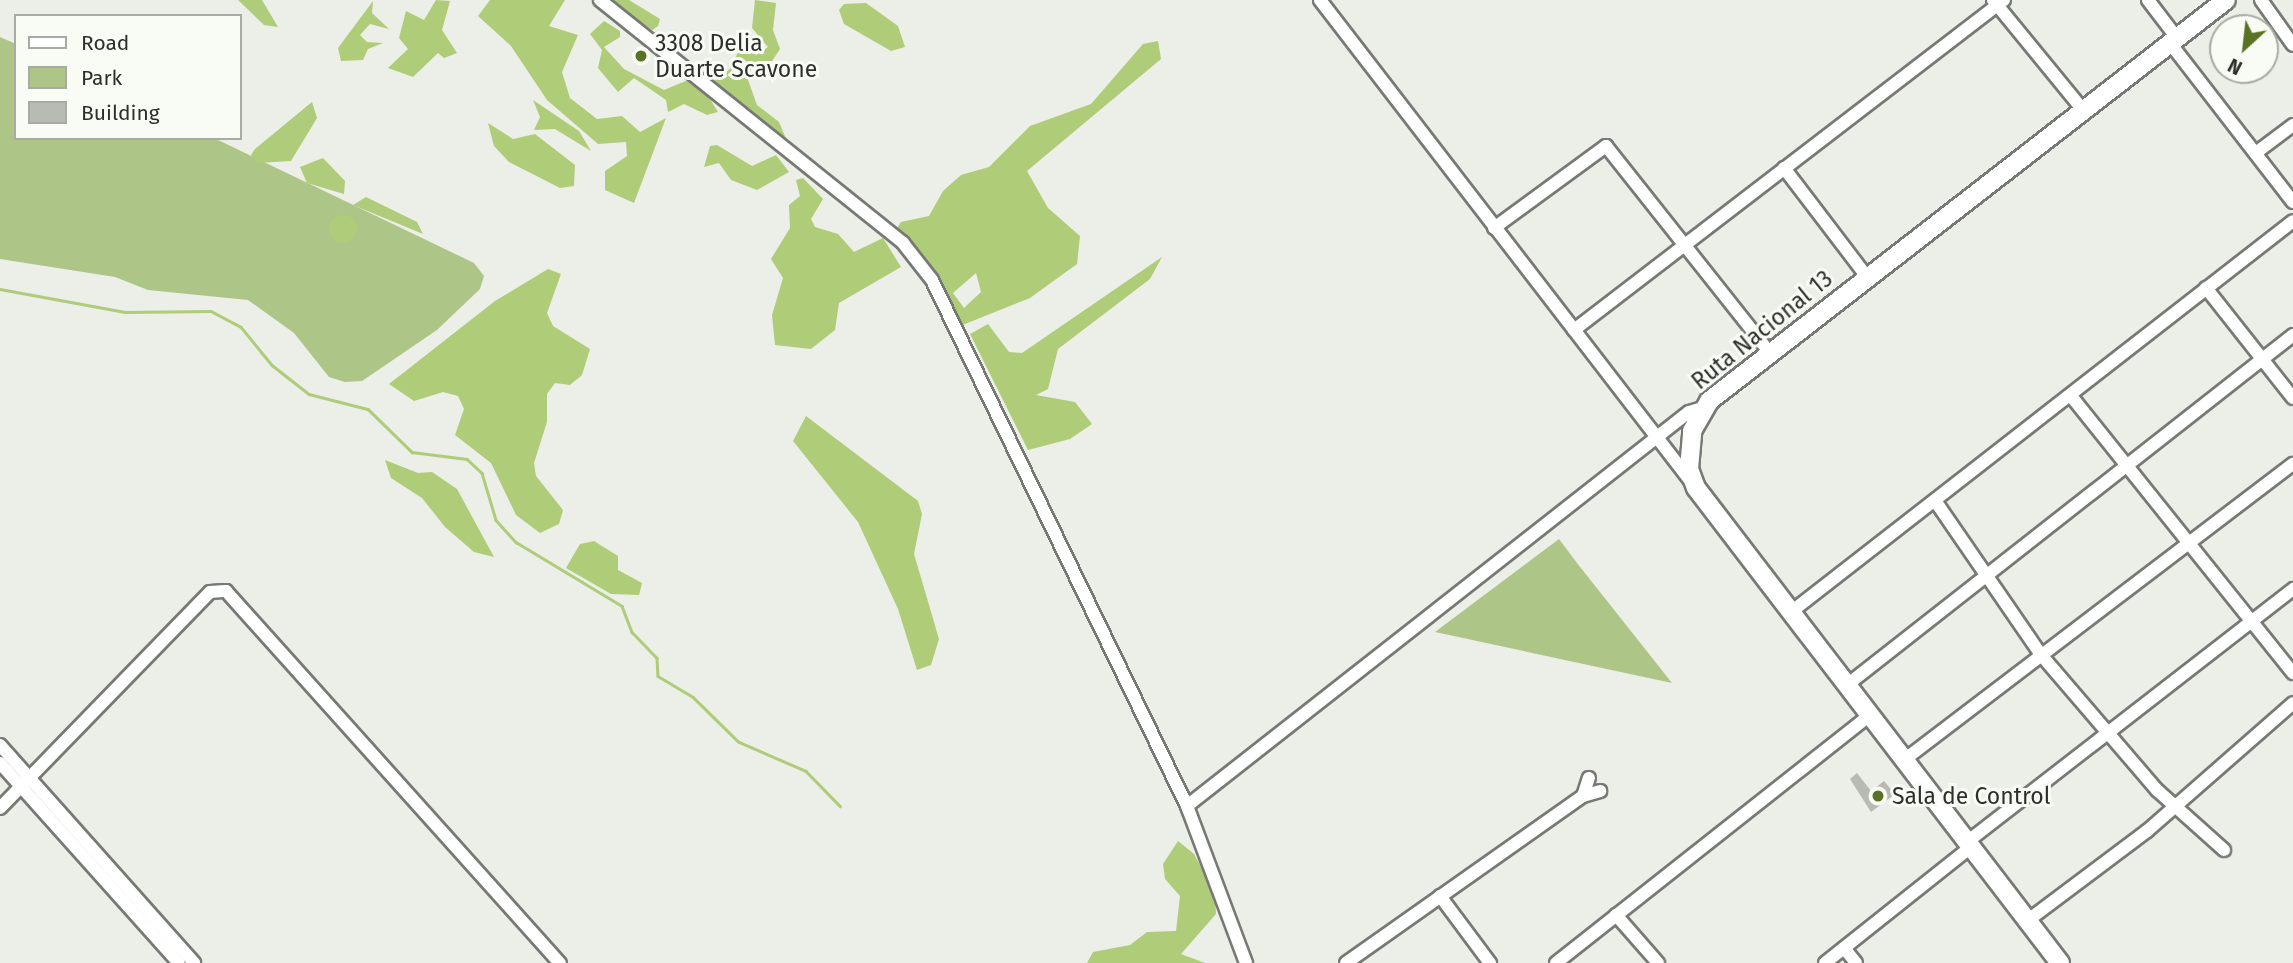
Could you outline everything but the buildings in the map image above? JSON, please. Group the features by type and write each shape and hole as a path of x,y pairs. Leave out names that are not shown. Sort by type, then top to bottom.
{"highway":[{"name":"Ruta Nacional 13","path":"2060,963 1696,488 1690,450 1703,408 1867,277 2226,0"}],"street":[{"path":"600,0 903,243 925,271 1187,806 1246,963"},
{"path":"1320,0 1696,488"},
{"path":"2148,0 2174,40 2293,202"},
{"path":"2261,0 2293,45"},
{"path":"1574,330 1998,2 2083,110"},
{"path":"2257,152 2293,125"},
{"path":"1494,228 1606,146 1770,353"},
{"path":"1784,168 1867,277"},
{"path":"1791,612 1936,502 2293,221"},
{"path":"2206,288 2293,398"},
{"path":"1847,685 2293,335"},
{"path":"2071,396 2293,673"},
{"path":"1187,806 1660,440 1689,412 1703,408"},
{"path":"1904,760 2293,464"},
{"path":"1936,502 1984,578 2042,656 2173,805 2224,850"},
{"path":"1825,963 2108,733 2293,589"},
{"path":"0,808 210,592 226,591 560,963"},
{"path":"2027,921 2173,805 2293,703"},
{"path":"1556,963 1870,715"},
{"path":"0,745 25,782 179,963"},
{"path":"0,763 25,782 194,963"},
{"path":"1583,796 1589,778"},
{"path":"1346,963 1583,796 1600,791"},
{"path":"1440,897 1490,963"},
{"path":"1616,915 1658,963"},
{"path":"1844,948 1856,963"}],"green space":[{"path":"0,37 14,43 14,140 218,140 474,263 484,276 480,289 437,330 362,381 345,382 329,377 294,333 248,300 148,290 115,277 0,259"},
{"path":"1559,539 1577,563 1672,683 1435,632"}],"shaded area":[{"path":"238,0 262,0 278,27 264,25"},
{"path":"436,0 450,1 442,30 457,53 444,58 438,53 413,77 388,68 408,49 399,38 406,11 424,20"},
{"path":"490,0 565,0 549,26 578,35 562,72 570,98 597,119 622,116 640,132 666,118 634,203 605,190 605,171 627,156 626,142 598,144 547,100 511,46 478,16"},
{"path":"607,0 629,0 660,19 658,26 652,30"},
{"path":"755,0 776,3 773,30 780,49 772,61 751,68 748,80 757,105 779,122 787,141 714,81 730,69 741,46 756,55 768,47 752,28"},
{"path":"373,1 372,13 389,29 370,24 360,35 367,42 383,43 368,49 363,60 341,61 338,48"},
{"path":"866,3 898,26 905,47 891,51 844,24 839,10 844,4"},
{"path":"604,21 620,31 620,37 604,47 624,69 664,90 688,80 705,91 718,112 707,115 684,104 668,112 666,100 634,78 618,92 598,68 602,50 590,34"},
{"path":"1158,41 1161,59 1027,171 1048,208 1080,236 1077,264 1030,298 960,326 939,275 897,228 901,222 929,216 943,191 961,175 989,167 1030,126 1091,104 1143,44","holes":["976,273 981,292 964,308 953,293"]},
{"path":"533,100 579,131 591,151 555,129 534,130 540,117"},
{"path":"312,102 317,118 291,161 257,163 251,155 255,149"},
{"path":"488,123 513,139 535,134 575,165 574,186 560,188 509,162 494,146"},
{"path":"717,145 752,166 776,155 789,172 757,190 731,180 719,163 704,167 710,146"},
{"path":"323,158 345,181 344,194 307,183 300,167"},
{"path":"803,178 823,199 811,219 815,227 838,234 854,252 883,238 901,267 839,303 835,330 811,349 775,345 772,315 783,278 771,259 790,228 789,205 800,196 796,180"},
{"path":"366,197 417,222 423,234 353,205"},
{"path":"343,215 353,219 357,229 353,239 343,243 333,239 329,229 333,219"},
{"path":"1162,257 1150,279 1058,349 1048,389 1036,395 1075,402 1092,424 1070,439 1028,450 970,334 988,324 1009,352 1022,353"},
{"path":"548,269 561,274 547,313 553,326 590,349 582,375 570,385 555,383 547,394 547,422 534,463 536,476 563,510 559,524 540,533 516,515 491,463 455,435 464,409 458,396 443,392 414,401 389,384 495,301"},
{"path":"806,416 918,501 922,514 914,554 939,639 931,665 917,670 898,609 858,522 793,441"},
{"path":"385,460 418,473 432,472 457,489 494,557 474,552 445,527 422,498 391,478"},
{"path":"594,541 618,556 618,570 642,583 639,595 611,594 566,568 580,544"},
{"path":"1178,841 1194,854 1215,893 1216,914 1181,954 1205,963 1087,963 1093,952 1130,945 1147,932 1176,931 1180,896 1165,879 1163,864"}],"waterway":[{"path":"0,289 125,312 211,311 241,327 272,365 309,394 368,409 412,452 467,459 482,473 496,520 516,542 622,606 632,632 657,658 658,676 693,697 739,742 806,771 840,806"}],"place":[{"name":"3308 Delia Duarte Scavone","path":"641,56"},
{"name":"Sala de Control","path":"1878,796"}]}
